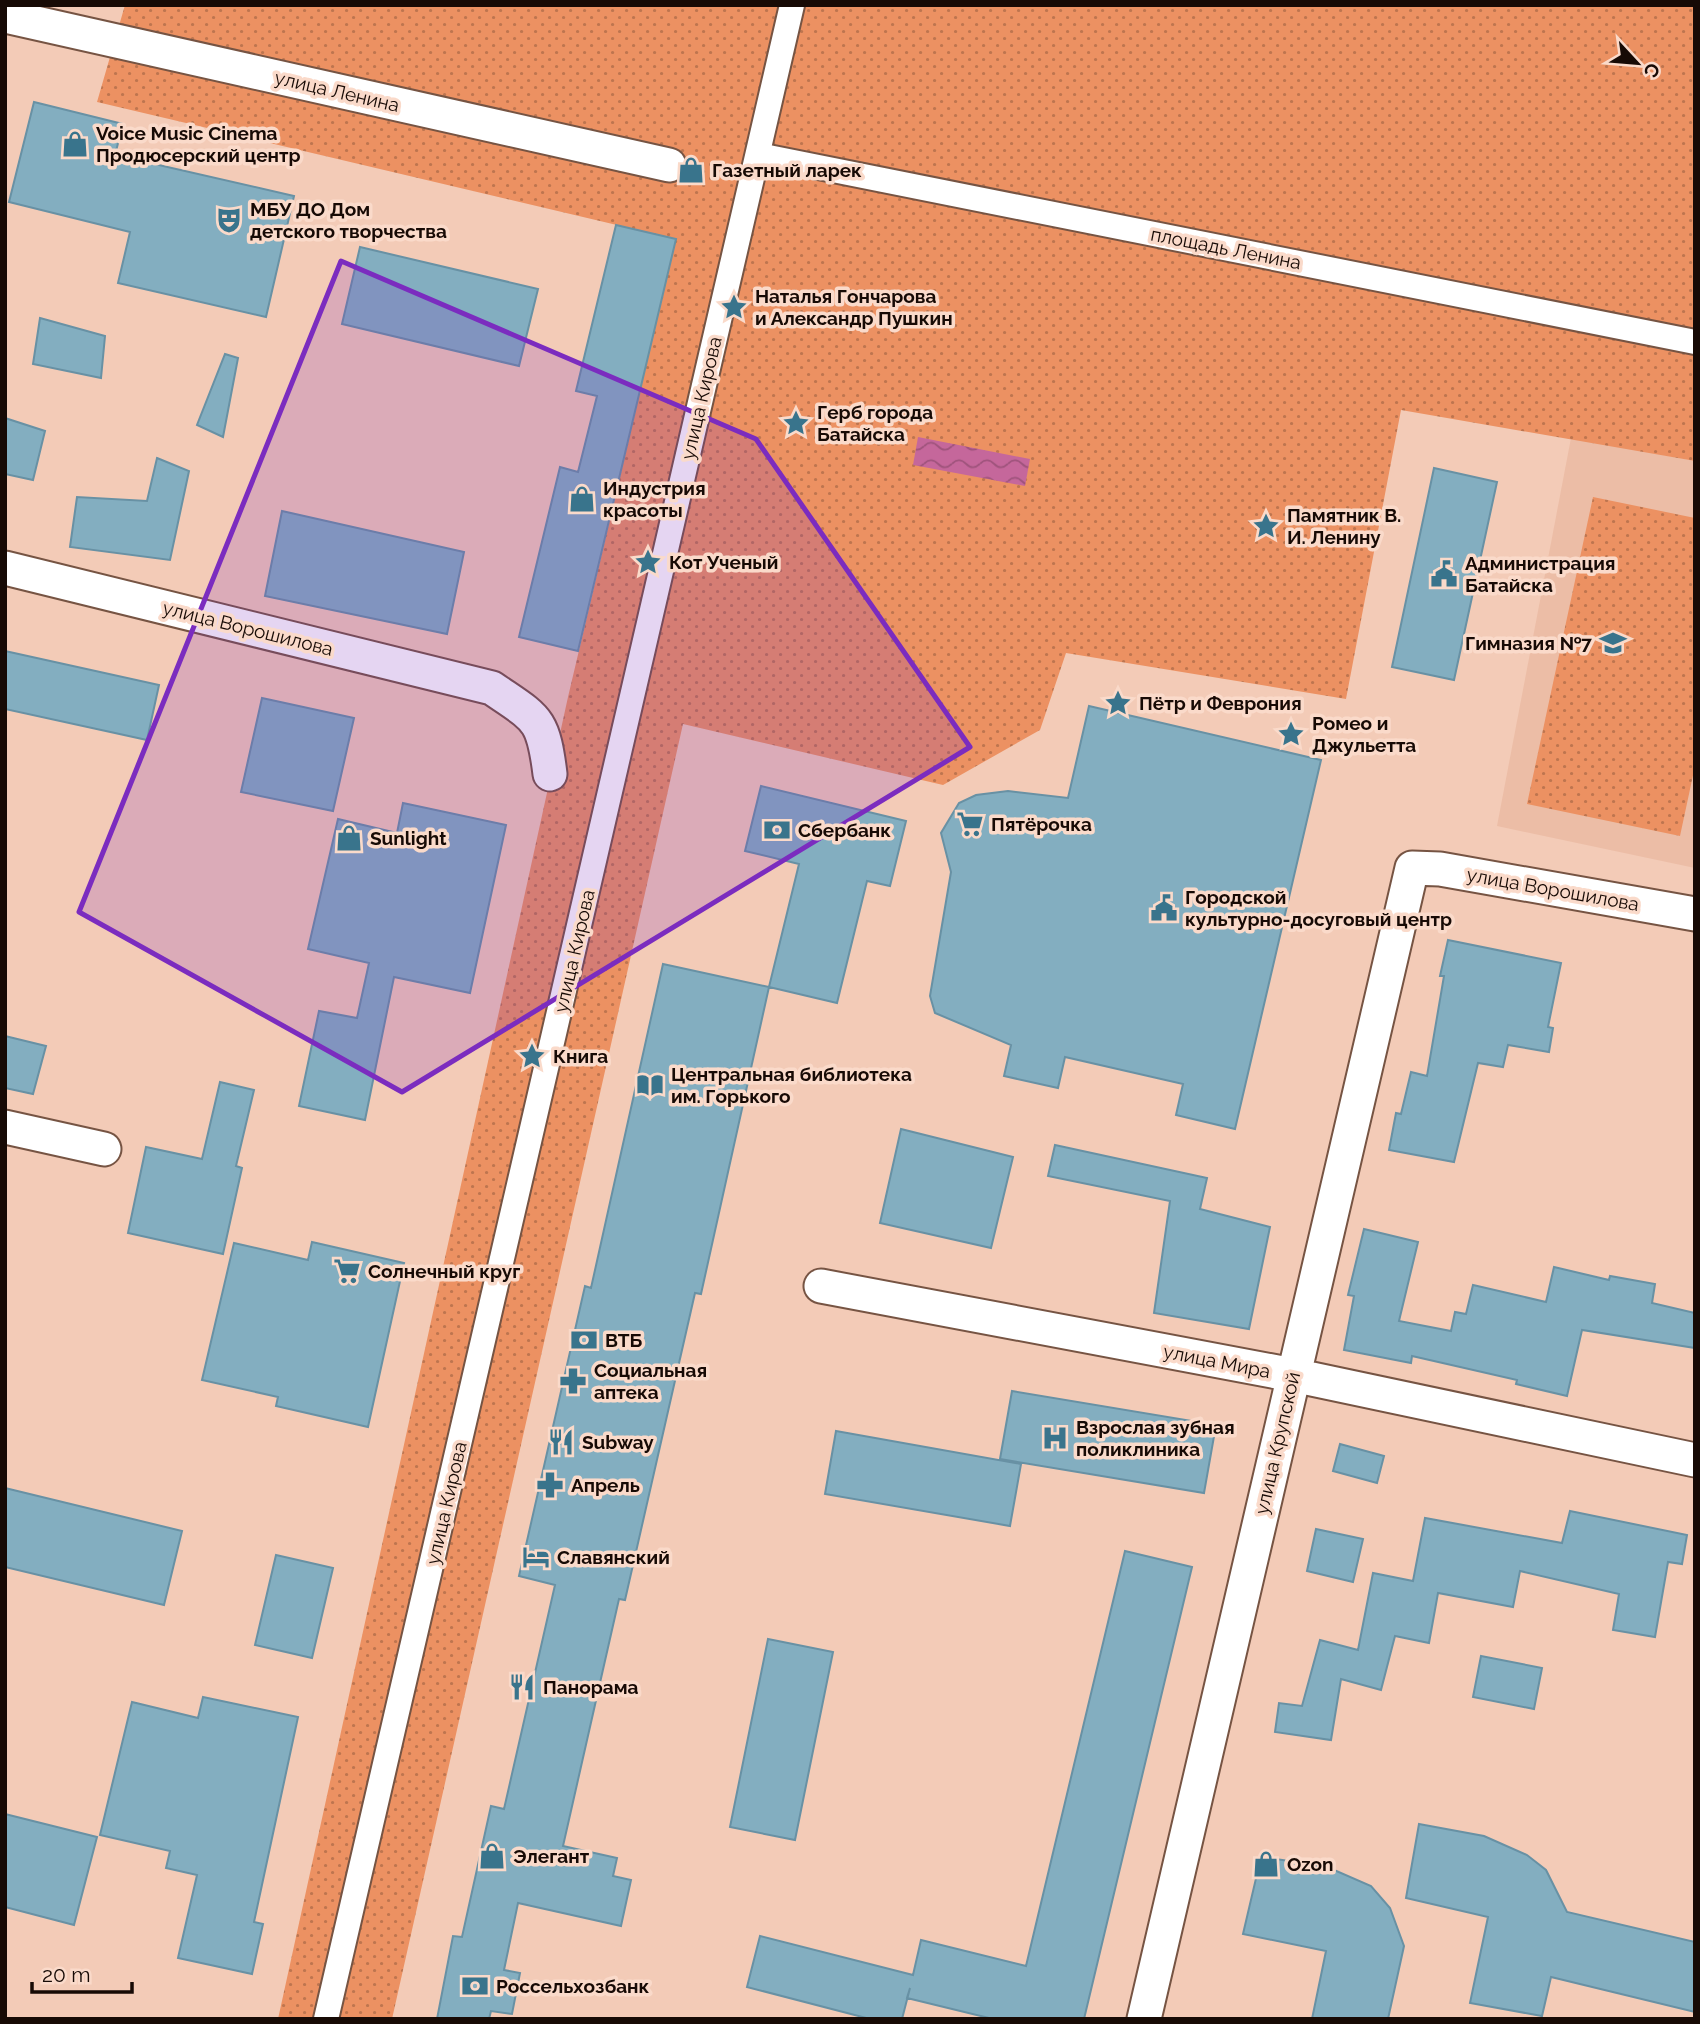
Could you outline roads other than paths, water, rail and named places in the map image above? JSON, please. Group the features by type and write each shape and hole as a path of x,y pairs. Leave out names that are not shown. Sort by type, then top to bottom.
{"street":[{"name":"улица Кирова","path":"326,2019 792,5"},
{"name":"улица Ленина","path":"5,16 669,165"},
{"name":"площадь Ленина","path":"758,155 1695,342"},
{"name":"улица Ворошилова","path":"5,568 492,688 535,718 545,740 550,774"},
{"name":"улица Ворошилова","path":"1412,868 1440,869 1695,914"},
{"name":"улица Крупской","path":"1144,2019 1412,868"},
{"path":"5,1127 104,1149"},
{"name":"улица Мира","path":"821,1286 1293,1375 1695,1460"}],"water":[{"path":"918,437 1030,459 1025,486 913,465"}],"place":[{"name":"Voice Music Cinema Продюсерский центр","path":"75,144"},
{"name":"Газетный ларек","path":"691,170"},
{"name":"МБУ ДО Дом детского творчества","path":"229,220"},
{"name":"Наталья Гончарова и Александр Пушкин","path":"734,307"},
{"name":"Герб города Батайска","path":"796,423"},
{"name":"Индустрия красоты","path":"582,499"},
{"name":"Памятник В. И. Ленину","path":"1266,526"},
{"name":"Кот Ученый","path":"648,562"},
{"name":"Администрация Батайска","path":"1444,574"},
{"name":"Гимназия №7","path":"1613,643"},
{"name":"Пётр и Феврония","path":"1118,703"},
{"name":"Ромео и Джульетта","path":"1291,734"},
{"name":"Пятёрочка","path":"970,824"},
{"name":"Сбербанк","path":"777,830"},
{"name":"Sunlight","path":"349,838"},
{"name":"Городской культурно-досуговый центр","path":"1164,908"},
{"name":"Книга","path":"532,1056"},
{"name":"Центральная библиотека им. Горького","path":"650,1085"},
{"name":"Солнечный круг","path":"347,1271"},
{"name":"ВТБ","path":"584,1340"},
{"name":"Социальная аптека","path":"573,1381"},
{"name":"Взрослая зубная поликлиника","path":"1055,1438"},
{"name":"Subway","path":"561,1442"},
{"name":"Апрель","path":"550,1485"},
{"name":"Славянский","path":"536,1557"},
{"name":"Панорама","path":"522,1687"},
{"name":"Элегант","path":"492,1856"},
{"name":"Ozon","path":"1266,1864"},
{"name":"Россельхозбанк","path":"475,1986"}]}
